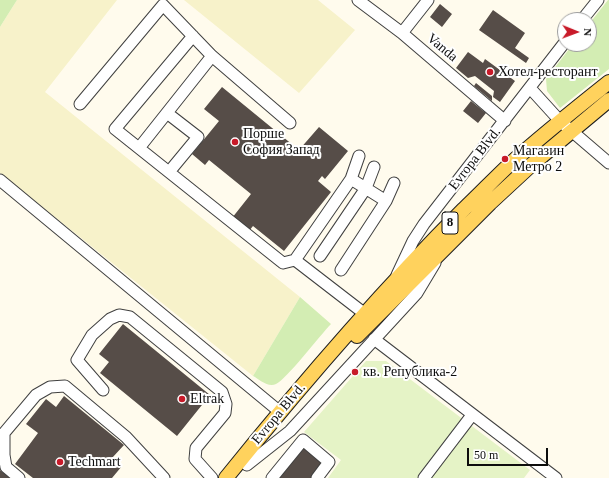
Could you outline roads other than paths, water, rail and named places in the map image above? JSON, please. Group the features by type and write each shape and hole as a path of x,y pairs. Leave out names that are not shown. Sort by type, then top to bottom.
{"main road":[{"name":"8","path":"353,333 365,314 419,254 509,165 560,121 609,82"},
{"name":"8","path":"353,333 530,166 609,100"},
{"name":"Evropa Blvd.","path":"226,478 280,412 353,333"},
{"name":"Evropa Blvd.","path":"236,478 353,333"}],"street":[{"name":"Vanda","path":"358,0 402,33 505,121"},
{"path":"402,33 428,0"},
{"path":"588,12 598,0"},
{"path":"80,104 163,5 212,56 290,123"},
{"path":"193,36 115,129 283,264 295,260 351,179 359,156"},
{"name":"Evropa Blvd.","path":"394,281 424,224 557,52"},
{"path":"139,148 212,56"},
{"path":"530,88 571,132 609,163"},
{"path":"167,113 198,137 169,172"},
{"path":"320,256 366,188 374,167"},
{"path":"351,179 386,201"},
{"path":"0,180 280,412"},
{"path":"341,270 386,201 394,183"},
{"path":"247,465 290,431 417,293 445,247"},
{"path":"295,260 365,314"},
{"path":"102,390 77,360 92,336 110,319 120,316 130,317 222,392 226,404 225,413 196,448 195,459 212,478"},
{"path":"374,339 556,478"},
{"path":"19,478 6,467 4,455 4,433 36,394 50,387 65,386 126,437 158,476"},
{"path":"424,478 472,415"},
{"path":"272,478 303,440 329,462 317,478"}],"place":[{"name":"Хотел-ресторант","path":"490,72"},
{"name":"Порше София Запад","path":"235,142"},
{"name":"Магазин Метро 2","path":"505,159"},
{"name":"кв. Република-2","path":"355,372"},
{"name":"Eltrak","path":"182,399"},
{"name":"Techmart","path":"60,462"}]}
